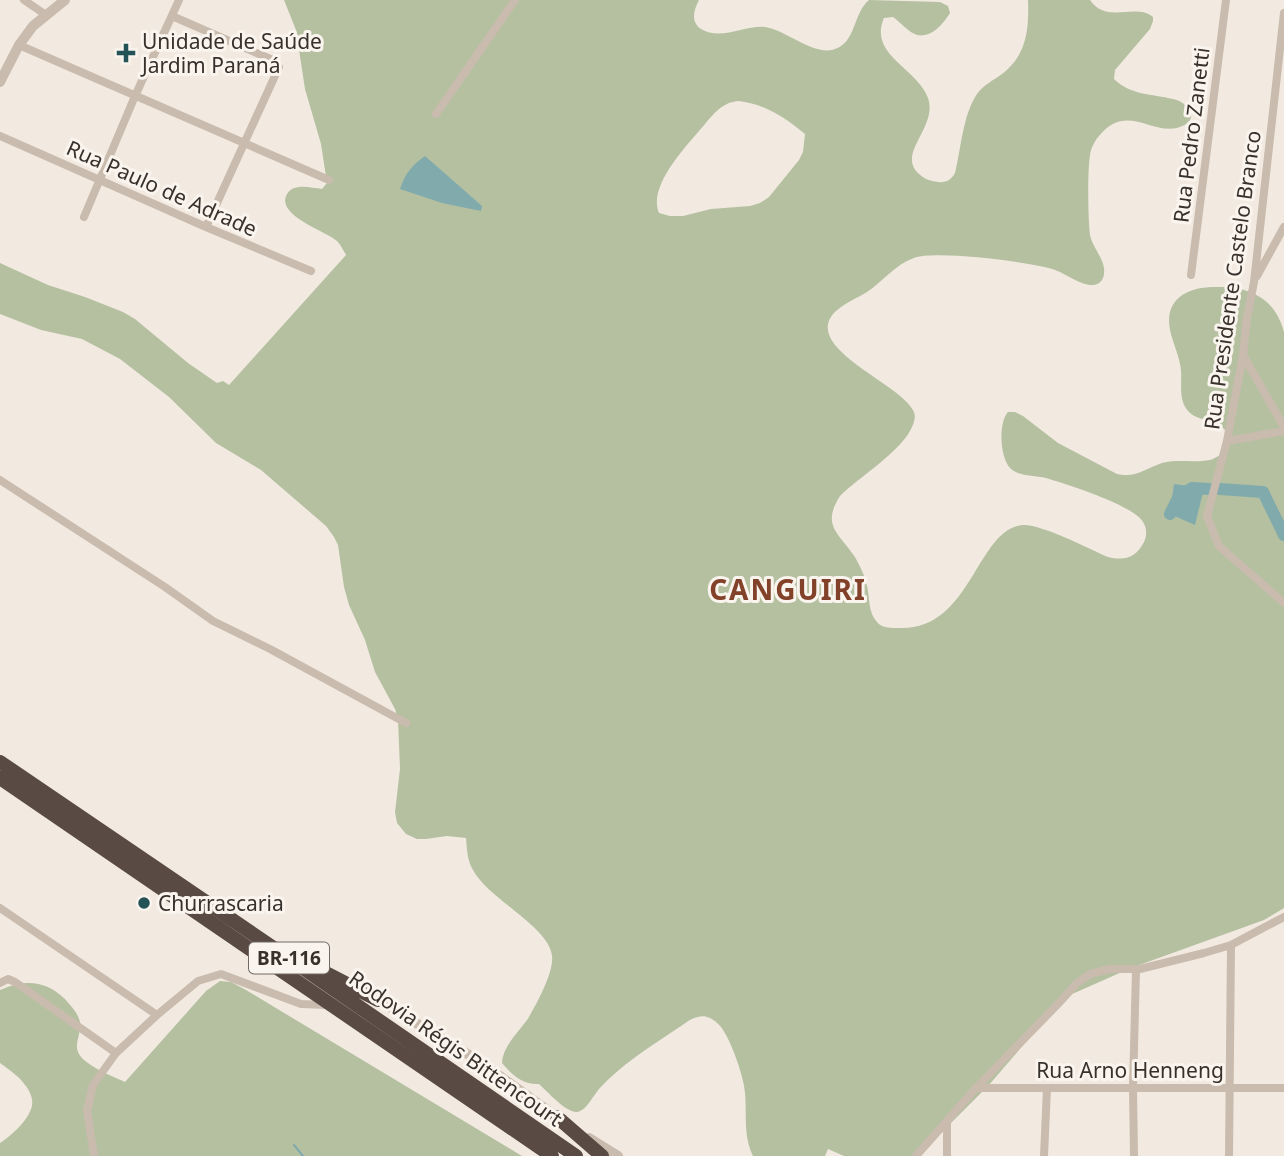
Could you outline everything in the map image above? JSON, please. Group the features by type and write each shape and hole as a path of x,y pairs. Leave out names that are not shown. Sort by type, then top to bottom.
{"highway":[{"name":"Rodovia Régis Bittencourt","path":"0,762 576,1156"},
{"name":"Rodovia Régis Bittencourt","path":"0,778 552,1156"},
{"path":"281,953 378,1000"},
{"path":"557,1117 602,1156"}],"street":[{"path":"24,0 46,15"},
{"path":"0,82 19,45 33,26 65,0"},
{"path":"84,218 179,0"},
{"path":"436,114 515,0"},
{"name":"Rua Pedro Zanetti","path":"1191,275 1226,0"},
{"name":"Rua Presidente Castelo Branco","path":"1284,13 1254,282 1243,355 1227,441 1208,516 1219,546 1284,603"},
{"path":"172,16 275,61 279,67 206,227"},
{"path":"19,45 329,180"},
{"name":"Rua Paulo de Adrade","path":"0,136 311,271"},
{"path":"1254,282 1284,227"},
{"path":"1227,441 1284,429 1243,355"},
{"path":"0,480 213,621 406,723"},
{"path":"0,908 157,1015"},
{"path":"916,1156 976,1088 1077,983 1090,974 1110,969 1136,969 1204,953 1231,944 1284,917"},
{"path":"1229,1156 1231,944"},
{"path":"1133,1156 1136,969"},
{"path":"94,1156 87,1111 93,1085 116,1053 198,981 221,974 301,1004 332,1005"},
{"path":"0,983 8,979 15,982 116,1053"},
{"path":"378,1000 479,1061 557,1117 618,1156"},
{"name":"Rua Arno Henneng","path":"976,1088 1284,1088"},
{"path":"1044,1156 1047,1088"},
{"path":"947,1122 947,1156"}],"green space":[{"path":"284,0 699,0 694,19 701,29 708,32 725,33 765,27 816,49 832,50 846,42 869,0 940,2 948,6 950,13 940,26 928,34 917,35 893,17 884,18 881,31 888,52 922,87 928,98 928,119 912,157 913,165 925,178 941,182 952,178 955,173 965,121 972,102 985,85 1010,67 1021,50 1027,31 1028,0 1090,0 1104,11 1138,12 1153,17 1150,29 1115,70 1114,79 1134,91 1179,101 1189,108 1191,117 1184,125 1167,129 1138,122 1119,122 1109,126 1094,143 1091,150 1088,192 1090,235 1104,266 1104,274 1099,283 1089,285 1055,270 1006,261 962,256 925,256 901,264 867,292 836,311 828,325 831,338 841,351 906,401 915,416 912,427 899,445 840,496 832,522 862,571 874,618 888,628 925,624 944,612 959,596 995,542 1007,530 1023,525 1053,533 1108,557 1119,559 1133,555 1141,547 1146,535 1144,524 1137,515 1083,490 1046,478 1022,474 1010,468 1002,448 1005,417 1008,412 1023,416 1058,443 1117,474 1135,474 1168,462 1215,458 1222,454 1226,447 1226,431 1215,423 1194,416 1183,403 1180,366 1170,330 1171,310 1174,303 1187,292 1205,288 1238,289 1267,302 1280,320 1284,332 1284,908 1264,920 1131,968 1070,995 1050,1014 988,1086 918,1156 844,1156 828,1149 825,1156 753,1156 747,1133 744,1086 736,1059 721,1027 705,1016 689,1020 635,1057 607,1080 586,1106 577,1112 557,1101 539,1084 528,1083 514,1075 502,1063 503,1056 529,1017 544,987 552,956 548,945 530,923 481,881 470,862 466,838 447,836 417,839 406,834 397,823 395,812 400,769 398,719 375,672 365,640 349,605 338,545 334,537 326,526 261,470 216,443 169,397 120,359 82,339 41,330 0,314 0,263 48,285 123,312 217,383 223,381 229,385 346,255 337,241 295,216 285,203 289,192 297,187 322,189 327,183 321,144 305,89 296,30","holes":["738,101 774,112 805,134 799,160 769,197 760,203 711,209 683,216 659,213 658,192 669,169 712,116 723,106"]},
{"path":"220,981 231,982 246,990 522,1156 0,1156 0,1143 26,1118 32,1100 23,1082 0,1063 0,990 18,984 34,983 57,993 72,1007 79,1019 77,1050 82,1058 93,1067 125,1082 206,991"}],"water":[{"path":"425,156 482,206 481,211 442,203 400,189 409,170"},
{"path":"1174,484 1204,488 1195,525 1170,514"}],"waterway":[{"path":"1170,514 1179,496 1192,488 1209,489"},
{"path":"1220,489 1263,492 1284,535"},
{"path":"294,1145 303,1156"}],"place":[{"name":"Unidade de Saúde Jardim Paraná","path":"126,53"},
{"name":"Churrascaria","path":"144,903"}],"district":[{"name":"CANGUIRI","path":"788,589"}]}
